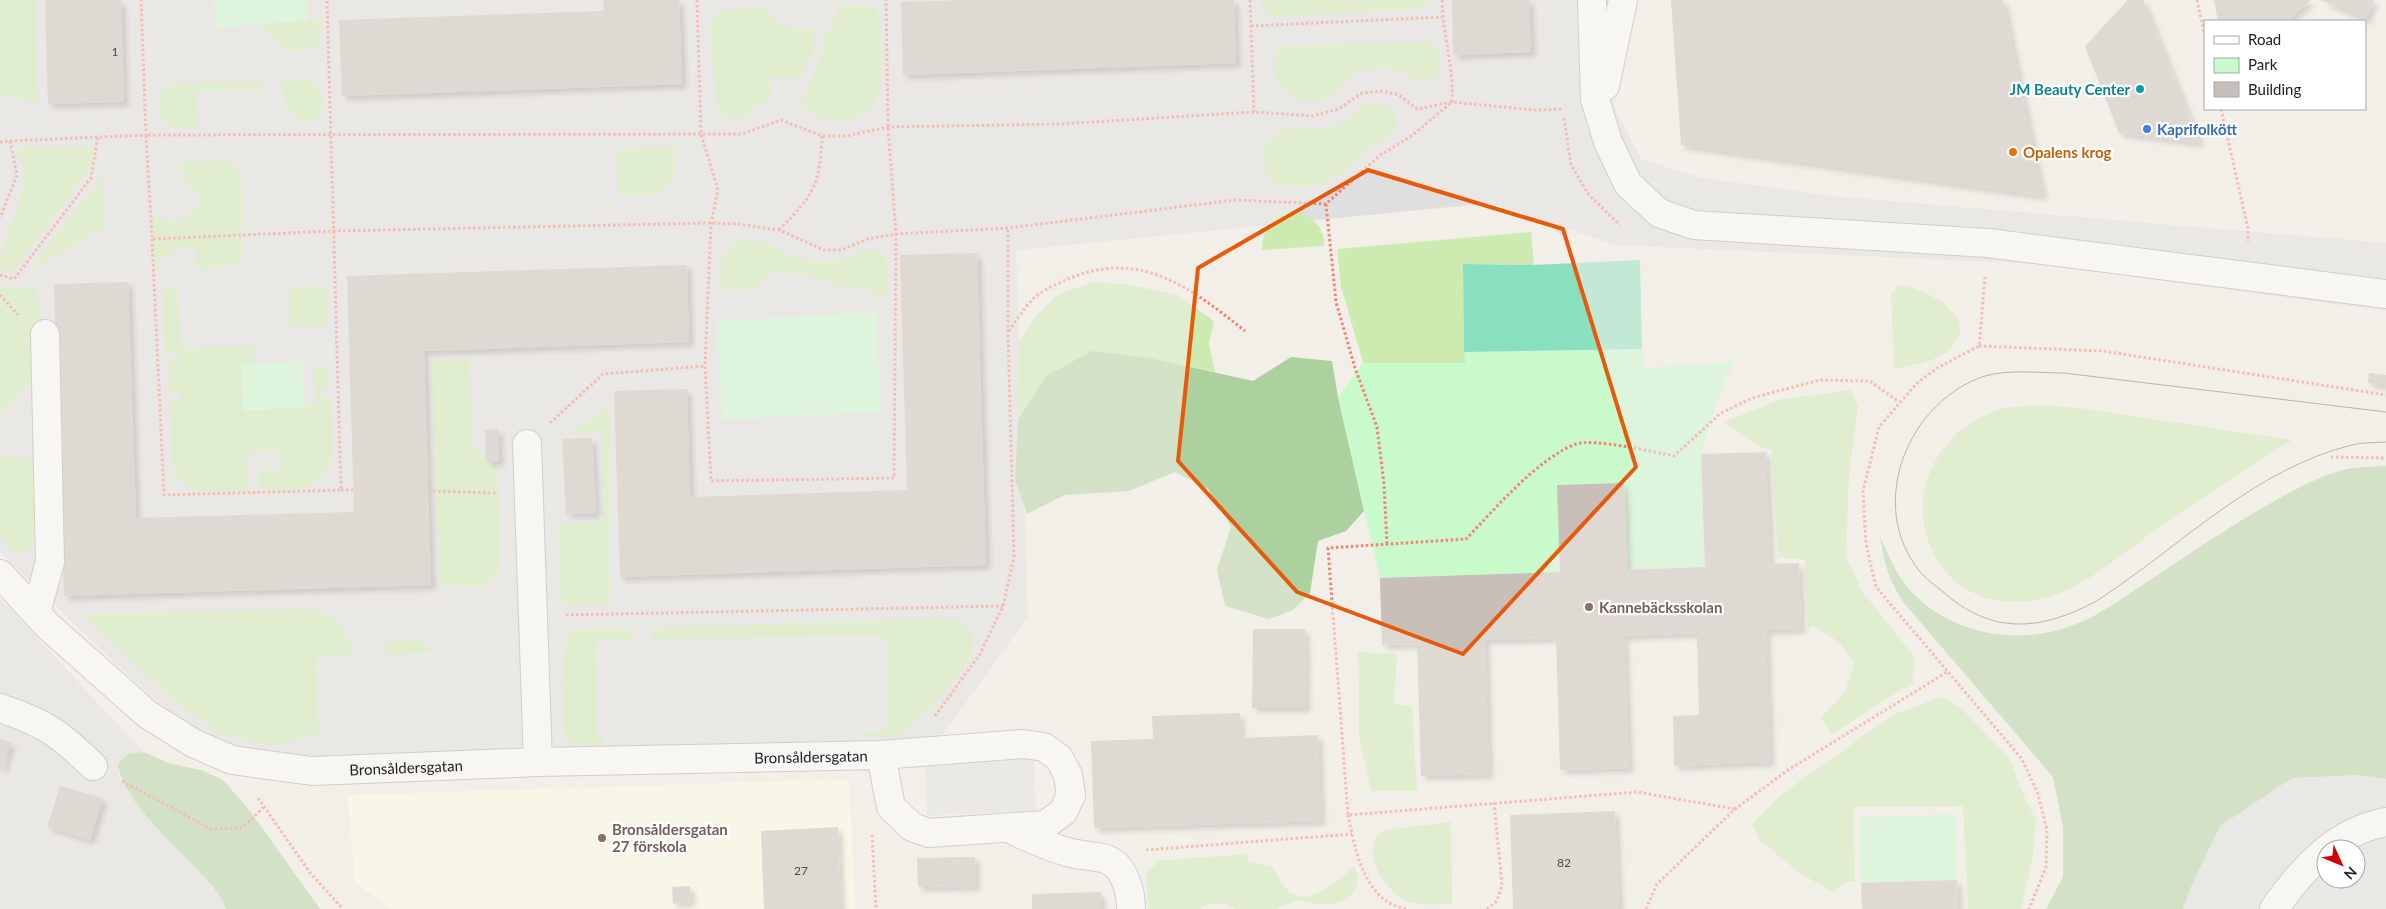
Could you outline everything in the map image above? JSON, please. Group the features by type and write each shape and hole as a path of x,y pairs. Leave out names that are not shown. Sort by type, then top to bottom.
{"street":[{"path":"1592,0 1594,99 1608,142 1628,184 1658,213 1694,225 1820,231 1988,243 2386,294"},
{"path":"1599,114 1623,0"},
{"path":"36,613 50,562 45,334"},
{"path":"527,444 538,762"},
{"name":"Bronsåldersgatan","path":"0,574 36,613 147,714 193,743 232,760 312,771 538,762 882,755 1023,744 1044,747 1059,758 1068,775 1071,795 1063,812 1045,825 930,833 912,826 891,807 882,755"},
{"path":"0,708 32,719 52,729 93,766"},
{"path":"2274,909 2295,879 2329,845 2376,824 2386,822"},
{"path":"1007,828 1065,852 1108,860 1120,872 1127,884 1131,895 1131,909"}],"path":[{"path":"140,0 164,495 353,490"},
{"path":"327,0 341,490"},
{"path":"697,0 701,134 718,190 712,223 705,366 711,481 894,478 896,234 888,127 886,0"},
{"path":"1250,0 1254,112"},
{"path":"152,239 334,230 712,223 737,224 779,230 824,250 841,250 868,239 896,234 1008,228 1235,200 1326,204 1379,156 1410,137 1452,102 1453,77 1442,17 1442,0"},
{"path":"2197,0 2204,32"},
{"path":"1251,26 1442,17"},
{"path":"0,142 146,135 742,134 781,120 822,136 846,136 888,127 1060,124 1254,112 1313,116 1339,109 1362,93 1383,91 1399,95 1417,109 1452,102 1534,110 1562,109"},
{"path":"2221,110 2248,228 2248,250"},
{"path":"0,275 14,279 92,178 98,136"},
{"path":"779,230 804,204 817,181 822,136"},
{"path":"0,218 17,175 10,141"},
{"path":"1326,204 1336,302 1355,368 1377,427 1384,484 1387,545"},
{"path":"918,752 920,734 950,698 980,654 1003,606 1014,557 1008,332 1008,228"},
{"path":"1978,346 1988,243"},
{"path":"1008,332 1032,299 1082,273 1107,268 1138,270 1166,278 1202,296 1245,331"},
{"path":"2029,909 2046,867 2048,830 2038,794 2022,759 1876,587 1866,544 1863,491 1879,426 1917,382 1937,368 1978,346 2103,351 2386,394"},
{"path":"527,444 603,374 705,366"},
{"path":"1408,909 1399,908 1376,892 1359,862 1352,834 1348,815 1328,548 1466,539 1538,467 1577,444 1609,444 1674,456 1721,413 1752,398 1820,380 1870,381 1898,402"},
{"path":"2331,457 2386,458"},
{"path":"428,492 529,494"},
{"path":"533,616 1003,606"},
{"path":"1646,909 1657,884 1735,809 1788,770 1947,672"},
{"path":"232,760 311,874 342,909"},
{"path":"93,766 152,795 211,829 242,828 264,807"},
{"path":"1348,815 1636,792 1735,809"},
{"path":"1487,909 1497,901 1502,885 1494,802"},
{"path":"1108,860 1128,851 1352,834"}],"highlighted area":[{"path":"1368,170 1563,229 1636,467 1463,654 1297,592 1178,461 1198,268"}],"shaded area":[{"path":"0,0 1609,0 1614,107 1641,159 1702,178 1832,196 2386,243 2386,311 2040,264 1615,245 1491,203 1016,250 1028,617 938,741 370,760 244,752 215,745 139,686 0,552"},
{"path":"0,598 144,752 128,754 118,764 120,778 223,900 226,909 0,909"},
{"path":"880,636 882,731 598,736 597,641"},
{"path":"498,651 500,730 319,735 317,657"},
{"path":"1034,756 1036,811 927,816 925,761"},
{"path":"2358,775 2386,779 2386,909 2183,909 2190,889 2220,826 2292,778"},
{"name":"Bronsåldersgatan 27 förskola","path":"849,779 855,909 390,909 355,882 348,795"}],"green space":[{"path":"0,0 36,0 38,103 0,95"},
{"path":"214,0 307,0 308,20 216,28"},
{"path":"1261,0 1432,0 1421,9 1272,17 1261,8"},
{"path":"845,5 873,6 880,17 880,87 875,102 864,113 848,120 832,121 818,116 801,104 822,55 823,33 830,31 838,7"},
{"path":"768,8 775,20 784,28 814,29 814,50 801,78 770,77 771,100 761,104 741,118 725,117 716,106 710,25 723,11"},
{"path":"322,20 321,39 318,45 301,51 283,51 260,26 260,23"},
{"path":"1427,42 1440,54 1440,73 1435,78 1418,82 1398,70 1381,67 1375,68 1355,75 1327,98 1314,102 1306,102 1292,96 1281,85 1274,70 1274,57 1281,46"},
{"path":"312,80 322,94 322,111 315,121 303,124 288,110 280,83 281,81"},
{"path":"264,82 264,89 197,91 198,128 171,127 160,118 158,112 162,91 173,84"},
{"path":"1370,103 1383,105 1394,111 1396,118 1395,129 1336,176 1318,185 1298,187 1280,185 1269,176 1265,170 1263,156 1267,142 1272,136 1285,129 1325,128 1338,125"},
{"path":"91,147 94,151 90,168 16,267 1,273 0,256 20,200 24,178 22,163 16,151 18,148"},
{"path":"678,147 673,157 673,179 665,190 655,195 618,196 616,149"},
{"path":"227,161 237,167 241,179 242,256 239,263 232,266 197,269 195,250 190,247 184,247 154,263 151,214 162,219 179,221 185,219 193,212 198,202 199,192 190,190 180,169 185,162"},
{"path":"103,175 104,229 87,237 35,269 32,266"},
{"path":"1292,211 1305,215 1316,222 1324,239 1324,246 1262,250 1264,236 1269,224 1278,216"},
{"path":"1531,232 1534,265 1463,264 1464,352 1466,363 1363,363 1341,286 1337,249"},
{"path":"744,240 763,242 798,258 817,262 840,259 867,250 876,251 880,253 886,262 888,274 887,297 876,298 874,290 834,286 813,276 776,272 762,280 754,288 731,291 721,283 721,264 730,247"},
{"path":"1640,260 1642,349 1464,352 1463,264 1534,265"},
{"path":"1092,282 1131,285 1176,295 1214,321 1209,343 1215,372 1150,358 1046,376 1018,420 1019,342 1033,320 1057,295"},
{"path":"34,285 44,323 30,382 0,414 0,286 17,289"},
{"path":"1898,285 1924,292 1937,299 1949,308 1957,318 1960,328 1957,340 1940,356 1921,363 1894,369 1891,295"},
{"path":"318,286 327,293 328,324 290,328 289,287"},
{"path":"162,289 177,289 182,349 253,345 258,406 315,404 314,366 328,365 330,389 321,389 322,398 331,398 332,449 326,473 318,481 301,488 260,490 259,470 281,469 280,451 245,452 248,490 203,490 184,483 177,475 172,464 170,402 180,401 179,393 170,393 168,362 178,362 177,352 165,352"},
{"path":"876,312 881,412 722,420 717,321"},
{"path":"1642,349 1644,368 1734,361 1710,421 1701,454 1705,567 1627,570 1624,483 1558,485 1560,572 1380,578 1338,397 1363,363 1466,363 1464,352"},
{"path":"1092,351 1150,358 1253,381 1291,357 1332,361 1338,397 1364,511 1346,531 1318,541 1310,593 1293,610 1269,619 1225,606 1217,570 1231,527 1208,489 1175,472 1129,491 1065,495 1027,514 1015,480 1018,420 1046,376"},
{"path":"469,360 472,448 498,467 500,572 483,587 440,585 431,361"},
{"path":"302,361 305,407 244,411 241,365"},
{"path":"1851,390 1858,408 1849,475 1846,556 1862,591 1915,658 1912,683 1831,735 1821,717 1845,692 1854,664 1839,642 1814,626 1808,628 1805,560 1778,557 1772,450 1759,446 1724,422 1779,400"},
{"path":"2041,405 2079,408 2292,440 2188,508 2091,577 2051,596 2007,602 1971,592 1945,570 1928,540 1923,506 1930,472 1951,440 1993,412 2013,407"},
{"path":"610,406 609,604 561,604 558,524 603,521 601,432 567,435"},
{"path":"0,457 32,458 38,542 17,555 0,536"},
{"path":"2386,466 2386,779 2358,775 2292,778 2220,826 2190,889 2183,909 2046,909 2063,877 2063,828 2053,777 1904,603 1888,571 1880,536 1904,583 1920,600 1939,614 1960,625 1983,632 2006,635 2030,635 2053,631 2094,616 2243,519 2309,483 2343,470"},
{"path":"313,609 337,620 356,656 317,657 319,735 273,745 219,734 175,701 81,614"},
{"path":"952,618 964,624 972,636 973,646 970,655 944,693 921,718 898,736 873,737 859,732 860,730 888,728 886,638 652,647 651,631 664,627"},
{"path":"631,629 634,645 599,648 603,745 567,744 565,740 562,681 565,648 569,637 575,631 580,630"},
{"path":"413,639 425,642 431,653 379,654 389,641"},
{"path":"1358,652 1397,654 1394,704 1412,706 1417,791 1371,791 1359,737"},
{"path":"1941,697 1960,707 2009,758 2023,794 2036,820 2033,857 2021,909 1968,909 1963,806 1853,807 1855,882 1848,881 1832,892 1797,871 1759,840 1752,823 1781,795 1893,715"},
{"path":"144,752 168,763 201,770 223,780 250,811 320,909 226,909 220,897 207,880 142,810 122,779 118,764 128,754"},
{"path":"1956,814 1957,880 1861,883 1859,817"},
{"path":"1451,822 1452,904 1422,904 1405,900 1389,886 1376,867 1373,846 1376,837 1384,830"},
{"path":"1246,854 1248,861 1272,867 1285,888 1299,896 1316,894 1333,884 1354,867 1357,874 1357,884 1353,893 1334,904 1297,900 1277,909 1236,909 1226,903 1205,905 1200,909 1148,909 1146,874 1158,861"}],"building":[{"path":"45,0 121,0 124,102 48,104"},
{"path":"603,0 679,0 682,84 342,96 339,20 604,11"},
{"path":"966,0 1234,0 1236,63 903,75 901,2"},
{"path":"1452,0 1529,0 1531,52 1453,55"},
{"path":"1671,0 2003,0 2043,196 1681,145"},
{"name":"JM Beauty Center","path":"2128,0 2143,0 2200,143 2119,133 2085,46"},
{"path":"2214,0 2311,0 2292,16 2293,20 2218,20"},
{"path":"2320,0 2374,0 2366,20"},
{"path":"977,253 986,565 620,577 614,391 687,389 690,497 907,490 900,255"},
{"path":"687,265 689,342 424,351 431,585 64,596 54,284 128,282 136,518 354,512 347,276"},
{"path":"2369,373 2386,375 2386,386 2368,383"},
{"path":"498,429 499,462 486,462 485,430"},
{"path":"592,438 596,513 566,514 562,439"},
{"path":"1766,452 1770,564 1799,563 1801,629 1766,630 1770,762 1674,766 1673,716 1699,715 1697,633 1624,636 1629,768 1560,770 1556,638 1485,640 1489,774 1421,776 1417,644 1382,645 1380,578 1560,572 1557,485 1624,483 1627,570 1705,567 1701,454"},
{"path":"1253,629 1305,629 1306,708 1252,708"},
{"path":"1240,713 1241,738 1318,735 1321,821 1094,828 1091,741 1153,739 1152,716"},
{"path":"0,739 11,743 2,770 0,769"},
{"path":"60,786 103,798 90,840 47,827"},
{"path":"1615,811 1619,909 1513,909 1510,815"},
{"path":"838,827 841,909 764,909 761,831"},
{"path":"975,857 976,886 918,887 917,858"},
{"path":"1957,880 1958,909 1862,909 1861,883"},
{"path":"690,886 691,902 673,904 672,887"},
{"path":"1101,892 1101,909 1032,909 1032,894"}],"tram line":[{"path":"2386,412 2064,373 2014,372 1985,376 1959,388 1936,406 1918,429 1905,454 1897,482 1896,511 1901,539 1915,565 1924,576 1961,606 1980,616 1999,622 2037,623 2057,618 2098,600 2219,511 2250,490 2283,472 2316,456 2352,445 2386,442"}],"place":[{"name":"JM Beauty Center","path":"2140,89"},
{"name":"Kaprifolkött","path":"2147,129"},
{"name":"Opalens krog","path":"2013,152"},
{"name":"Kannebäcksskolan","path":"1589,607"},
{"name":"Bronsåldersgatan 27 förskola","path":"602,838"}]}
